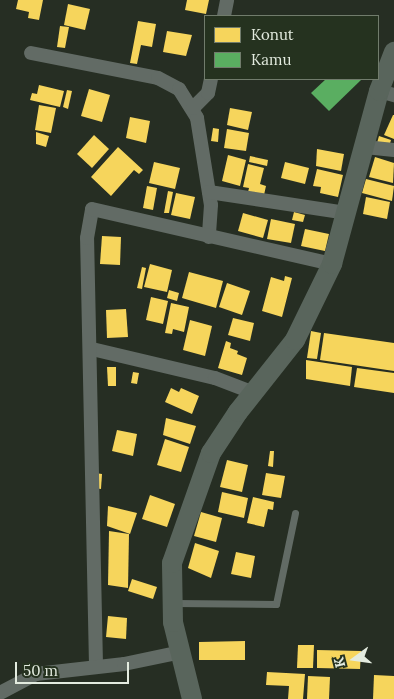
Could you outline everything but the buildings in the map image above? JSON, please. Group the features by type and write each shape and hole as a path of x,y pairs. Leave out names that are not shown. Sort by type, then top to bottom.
{"street":[{"path":"224,15 227,0"},
{"path":"192,699 180,652 171,603 172,563 202,473 223,433 295,340 332,264 365,147 387,93 394,52"},
{"path":"30,53 158,78 179,89 193,108 209,192 209,237"},
{"path":"193,108 208,93 211,80"},
{"path":"365,147 394,150"},
{"path":"209,192 347,213"},
{"path":"96,665 89,441 92,350 87,238 92,209 332,264"},
{"path":"92,350 215,378 254,394"},
{"path":"0,692 36,674 96,665 124,664 180,652"}],"lane":[{"path":"171,603 276,604 294,513"}]}
